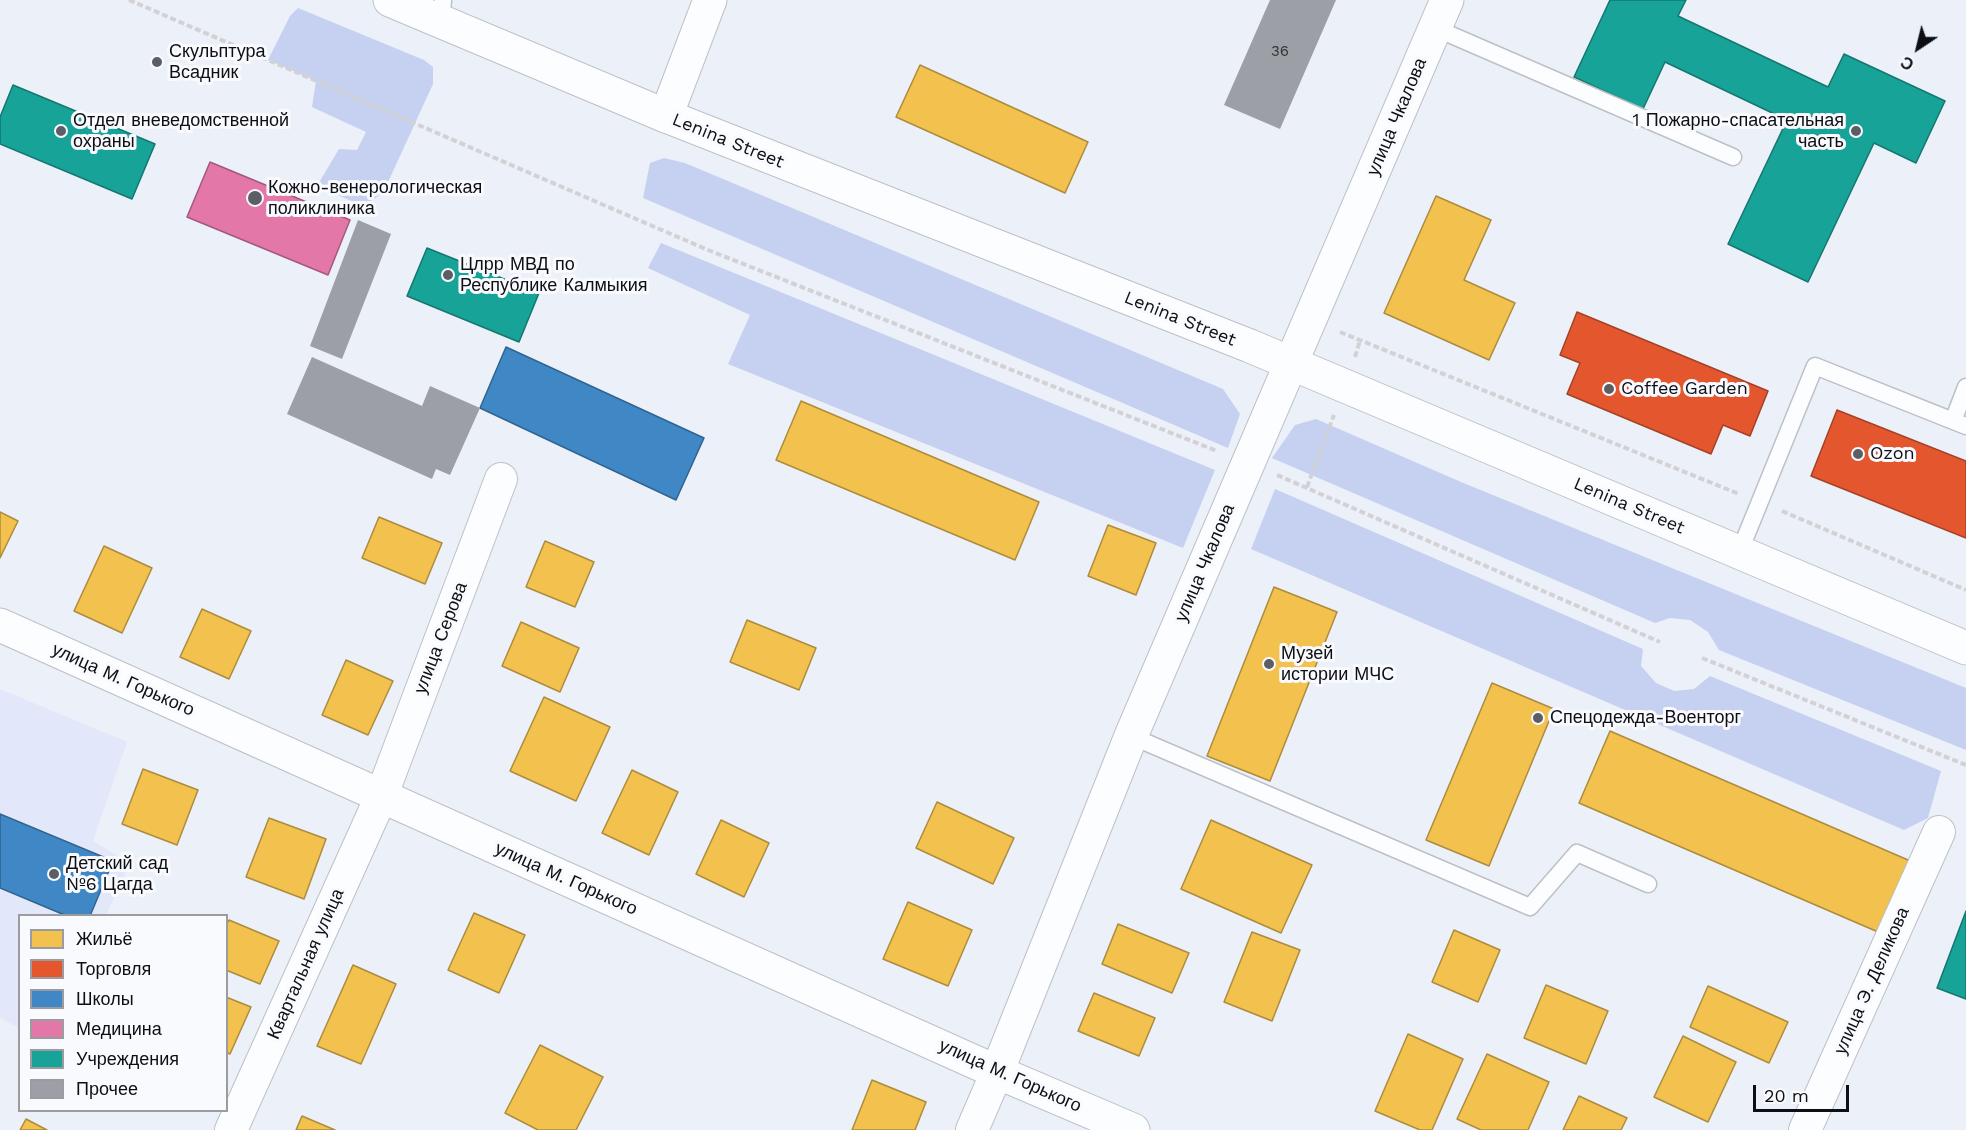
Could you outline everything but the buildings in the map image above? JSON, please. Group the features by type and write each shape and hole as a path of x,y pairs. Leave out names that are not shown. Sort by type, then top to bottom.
{"street":[{"name":"Lenina Street","path":"390,0 442,11 666,116 1292,364 1966,648"},
{"path":"666,116 706,2"},
{"name":"улица Чкалова","path":"972,1130 1131,736 1441,14"},
{"name":"улица Серова","path":"381,797 501,479"},
{"name":"улица М. Горького","path":"0,625 997,1072 1133,1130"},
{"name":"Квартальная улица","path":"231,1130 381,797"},
{"name":"улица Э. Деликова","path":"1805,1130 1939,832"}],"lane":[{"path":"1441,14 1733,157"},
{"path":"1739,553 1815,366 1959,423 1966,387"},
{"path":"1131,736 1530,907 1577,853 1648,884"}],"path":[{"path":"129,0 708,250 1249,463 1660,642"},
{"path":"1310,319 1760,502 1966,590"},
{"path":"1354,359 1360,340"},
{"path":"1307,487 1335,413"},
{"path":"1701,658 1966,765"}],"shaded area":[{"path":"298,8 424,60 433,67 433,84 383,193 363,206 317,186 339,149 357,150 366,132 312,107 316,81 268,60 290,16"},
{"path":"664,158 685,163 1223,389 1240,414 1228,448 643,198 650,163"},
{"path":"661,243 1215,470 1183,548 728,364 750,315 648,268"},
{"path":"1316,419 1461,482 1966,688 1966,750 1719,650 1708,632 1690,620 1670,618 1655,623 1272,458 1295,425"},
{"path":"1275,489 1643,649 1641,666 1656,683 1674,691 1694,689 1710,676 1941,771 1928,818 1904,830 1251,549"},
{"path":"0,689 127,742 93,841 130,863 106,914 18,914 18,1027 0,1018"}],"place":[{"name":"Скульптура Всадник","path":"157,62"},
{"name":"Отдел вневедомственной охраны","path":"61,131"},
{"name":"1 Пожарно-спасательная часть","path":"1856,131"},
{"name":"Кожно-венерологическая поликлиника","path":"255,198"},
{"name":"Цлрр МВД по Республике Калмыкия","path":"448,275"},
{"name":"Coffee Garden","path":"1609,389"},
{"name":"Ozon","path":"1858,454"},
{"name":"Музей истории МЧС","path":"1269,664"},
{"name":"Спецодежда-Военторг","path":"1538,718"},
{"name":"Детский сад №6 Цагда","path":"54,874"}]}
